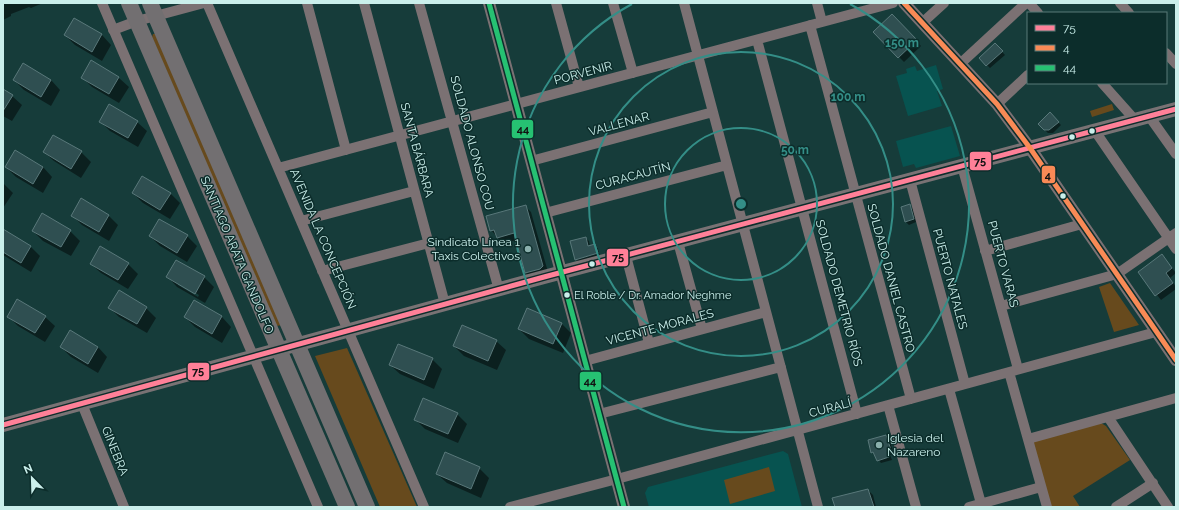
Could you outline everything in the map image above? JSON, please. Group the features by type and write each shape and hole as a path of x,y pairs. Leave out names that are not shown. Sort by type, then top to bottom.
{"main road":[{"name":"SANTIAGO ARATA GANDOLFO","path":"129,3 347,507"},
{"name":"SANTIAGO ARATA GANDOLFO","path":"153,9 367,507"},
{"path":"3,425 348,330 1176,109"}],"street":[{"name":"SANTIAGO ARATA GANDOLFO","path":"102,3 318,507"},
{"path":"113,30 137,21 153,9 204,3"},
{"name":"AVENIDA LA CONCEPCIÓN","path":"208,3 424,507"},
{"path":"307,3 346,150"},
{"name":"SANTA BÁRBARA","path":"364,3 445,304"},
{"name":"SOLDADO ALONSO COU","path":"420,3 499,290"},
{"path":"489,3 624,507"},
{"path":"556,3 579,87"},
{"path":"613,3 633,73"},
{"path":"684,3 818,507"},
{"path":"817,3 822,22"},
{"name":"PORVENIR","path":"278,168 893,3"},
{"path":"904,3 997,104 1030,148 1176,360"},
{"path":"922,23 944,3"},
{"path":"960,64 1027,3 1037,12"},
{"path":"1120,3 1128,12"},
{"name":"SOLDADO DANIEL CASTRO","path":"810,25 911,399"},
{"name":"SOLDADO DEMETRIO RÍOS","path":"757,40 857,414"},
{"path":"1167,54 1176,64"},
{"path":"997,104 1027,76"},
{"path":"1103,84 1135,120"},
{"name":"VALLENAR","path":"531,161 713,112"},
{"path":"1149,116 1176,154"},
{"path":"1095,130 1172,235 1176,249"},
{"name":"CURACAUTÍN","path":"545,213 727,165"},
{"name":"PUERTO VARAS","path":"962,166 1001,306 1028,439 1047,507"},
{"name":"PUERTO NATALES","path":"910,180 965,384"},
{"path":"301,221 414,191"},
{"path":"985,251 1082,224"},
{"path":"1001,306 1117,274 1172,235"},
{"path":"678,242 702,329"},
{"path":"322,271 428,244"},
{"path":"626,256 649,343"},
{"name":"VICENTE MORALES","path":"585,361 766,312"},
{"name":"CURALÍ","path":"510,507 1156,332"},
{"path":"599,414 781,367"},
{"path":"949,388 982,505"},
{"path":"1028,439 1176,398"},
{"name":"GINEBRA","path":"82,404 124,507"},
{"path":"888,405 916,507"},
{"path":"1108,417 1168,507"},
{"path":"1116,507 1153,484"},
{"path":"969,507 982,505 1041,487"}],"shaded area":[{"path":"153,34 155,34 283,325 276,326 152,37"},
{"path":"936,65 943,89 937,91 942,106 908,116 896,76 907,73 906,69 915,66 917,71"},
{"path":"1112,104 1114,110 1092,117 1090,111"},
{"path":"951,126 960,156 916,168 914,164 903,167 896,141"},
{"path":"1110,283 1139,325 1114,332 1099,287"},
{"path":"347,348 417,507 380,507 315,356"},
{"path":"1101,423 1106,426 1130,460 1073,496 1080,507 1051,507 1033,441"},
{"path":"783,451 788,454 802,507 649,507 645,493 648,487"},
{"path":"769,467 775,491 730,504 724,480"}],"building":[{"path":"892,14 917,40 898,58 873,32"},
{"path":"74,18 102,34 92,52 64,35"},
{"path":"995,43 1003,51 986,66 979,58"},
{"path":"91,60 119,77 109,94 81,78"},
{"path":"23,63 51,80 41,97 13,80"},
{"path":"3,89 13,95 3,111"},
{"path":"109,104 138,121 128,138 99,122"},
{"path":"1050,112 1059,122 1049,130 1044,130 1038,124"},
{"path":"53,135 82,151 71,169 43,152"},
{"path":"15,150 43,167 33,184 5,167"},
{"path":"142,176 171,193 160,210 132,193"},
{"path":"81,198 109,215 99,232 71,216"},
{"path":"910,204 914,219 905,222 901,207"},
{"path":"526,205 543,266 540,269 525,273 514,233 497,238 494,230 490,231 486,216"},
{"path":"42,213 71,230 61,247 32,231"},
{"path":"159,219 188,235 177,253 149,236"},
{"path":"3,229 31,246 21,263 3,252"},
{"path":"586,237 588,246 595,244 598,253 575,260 570,241"},
{"path":"100,246 129,263 118,280 90,264"},
{"path":"1162,254 1172,268 1166,273 1173,283 1155,296 1138,272"},
{"path":"176,260 205,276 195,294 166,277"},
{"path":"119,290 147,307 137,324 108,308"},
{"path":"17,299 46,316 35,333 7,317"},
{"path":"194,300 222,316 212,334 184,317"},
{"path":"527,308 562,323 553,344 518,329"},
{"path":"462,325 497,340 488,361 453,346"},
{"path":"70,330 98,347 88,364 60,347"},
{"path":"398,344 433,358 424,380 389,365"},
{"path":"423,398 458,413 448,434 414,420"},
{"name":"Iglesia del Nazareno","path":"886,435 891,450 888,452 889,457 877,461 873,452 871,453 868,440"},
{"path":"445,452 480,467 471,489 436,474"},
{"path":"868,489 874,507 835,507 832,498"}],"transit line":[{"name":"44","path":"489,3 624,507"},
{"name":"4","path":"904,3 997,104 1030,148 1176,360"},
{"name":"75","path":"3,425 544,277 1176,109"}],"place":[{"name":"Sindicato Línea 1 Taxis Colectivos","path":"528,249"},
{"name":"El Roble / Dr. Amador Neghme","path":"567,295"},
{"name":"Iglesia del Nazareno","path":"879,445"}]}
